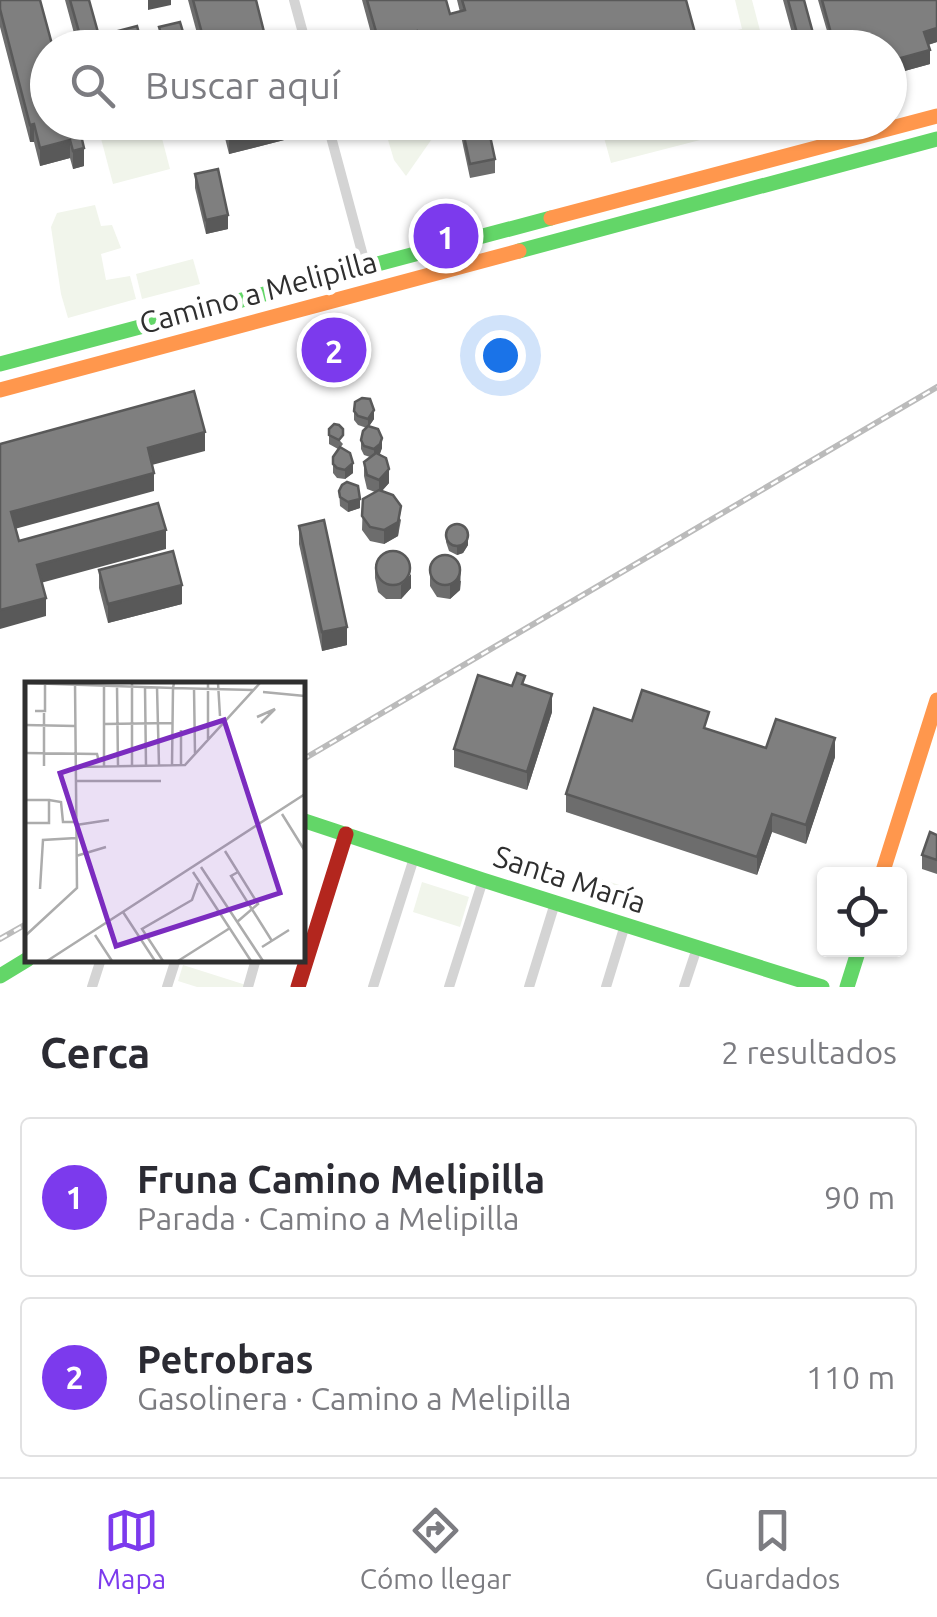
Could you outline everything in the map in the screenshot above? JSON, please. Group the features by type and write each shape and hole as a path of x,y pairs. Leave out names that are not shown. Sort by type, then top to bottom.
{"main road":[{"name":"Camino a Melipilla","path":"907,124 937,116"},
{"name":"Camino a Melipilla","path":"0,390 937,139"},
{"name":"Camino a Melipilla","path":"0,364 846,140"},
{"path":"55,349 61,374"},
{"path":"884,867 937,700"},
{"name":"Santa María","path":"305,821 822,987"},
{"path":"298,987 346,834"},
{"path":"847,987 857,957"},
{"path":"0,976 25,962"}],"street":[{"path":"294,0 302,30"},
{"path":"332,140 366,266"},
{"path":"373,987 414,858"},
{"path":"449,987 483,880"},
{"path":"529,987 555,903"},
{"path":"606,987 625,925"},
{"path":"684,987 697,948"},
{"path":"92,987 100,962"},
{"path":"248,987 255,962"}],"shaded area":[{"path":"735,0 752,0 760,30 738,30 742,29"},
{"path":"101,140 162,140 170,169 113,184"},
{"path":"388,140 431,140 406,176 394,160"},
{"path":"605,140 700,140 611,163"},
{"path":"95,205 101,226 112,225 121,248 101,254 106,280 130,276 136,299 68,318 51,227 57,213"},
{"path":"193,259 200,284 142,299 136,274"},
{"path":"597,878 642,892 635,914 589,900"},
{"path":"422,882 469,897 460,927 413,912"},
{"path":"183,965 246,985 197,987 178,981"}],"building":[{"path":"0,0 40,0 48,30 30,30 30,125"},
{"path":"70,0 89,0 97,30 78,30"},
{"path":"193,0 256,0 264,30 201,30"},
{"path":"367,0 446,0 450,14 465,10 462,0 686,0 694,30 376,30"},
{"path":"788,0 804,0 812,30 796,30"},
{"path":"822,0 937,0 937,28 924,32 930,50 907,56 907,30 830,30"},
{"path":"180,22 182,30 160,30 159,27"},
{"path":"38,140 70,140 40,148"},
{"path":"70,140 82,140 84,148 73,151"},
{"path":"465,140 491,140 495,159 470,164"},
{"path":"218,169 228,215 206,220 195,174"},
{"path":"336,320 346,353 329,358 319,325"},
{"path":"194,391 205,432 148,448 154,473 11,512 19,541 158,503 166,530 37,565 46,598 0,610 0,444"},
{"path":"370,399 374,410 368,419 354,411 355,402"},
{"path":"334,424 343,429 339,440 329,435"},
{"path":"368,426 378,429 382,438 374,449 364,446 361,440"},
{"path":"340,447 350,453 353,463 345,470 333,464"},
{"path":"376,453 386,458 389,469 379,480 367,475 364,462"},
{"path":"347,482 358,486 360,499 348,502 340,497 339,491"},
{"path":"379,490 393,495 401,506 398,522 384,530 370,527 362,516 363,499"},
{"path":"324,520 347,627 322,632 299,526"},
{"path":"457,524 468,535 457,546 446,535"},
{"path":"173,551 182,585 108,604 99,570"},
{"path":"393,551 405,556 410,568 405,580 393,585 381,580 376,568 381,556"},
{"path":"445,555 459,564 460,570 451,584 445,585 431,576 430,570 439,556"},
{"path":"517,673 525,676 522,684 552,694 527,772 454,749 478,675 512,686"},
{"path":"642,690 709,712 704,728 766,748 776,719 835,738 806,825 772,814 757,857 566,794 594,708 632,721"},
{"path":"930,832 937,835 937,860 922,855"}],"railway":[{"path":"305,758 937,387"},
{"path":"0,939 25,925"}],"traffic: fast":[{"path":"519,251 937,139"},
{"path":"0,364 551,218"},
{"path":"305,821 822,987"},
{"path":"847,987 856,957"},
{"path":"0,976 25,961"}],"traffic: slow":[{"path":"907,124 937,116"},
{"path":"551,218 846,140"},
{"path":"0,390 519,251"},
{"path":"884,867 937,700"}],"traffic: jam":[{"path":"298,987 346,834"}],"place":[{"name":"Fruna Camino Melipilla","path":"446,236"},
{"name":"Petrobras","path":"334,350"}]}
